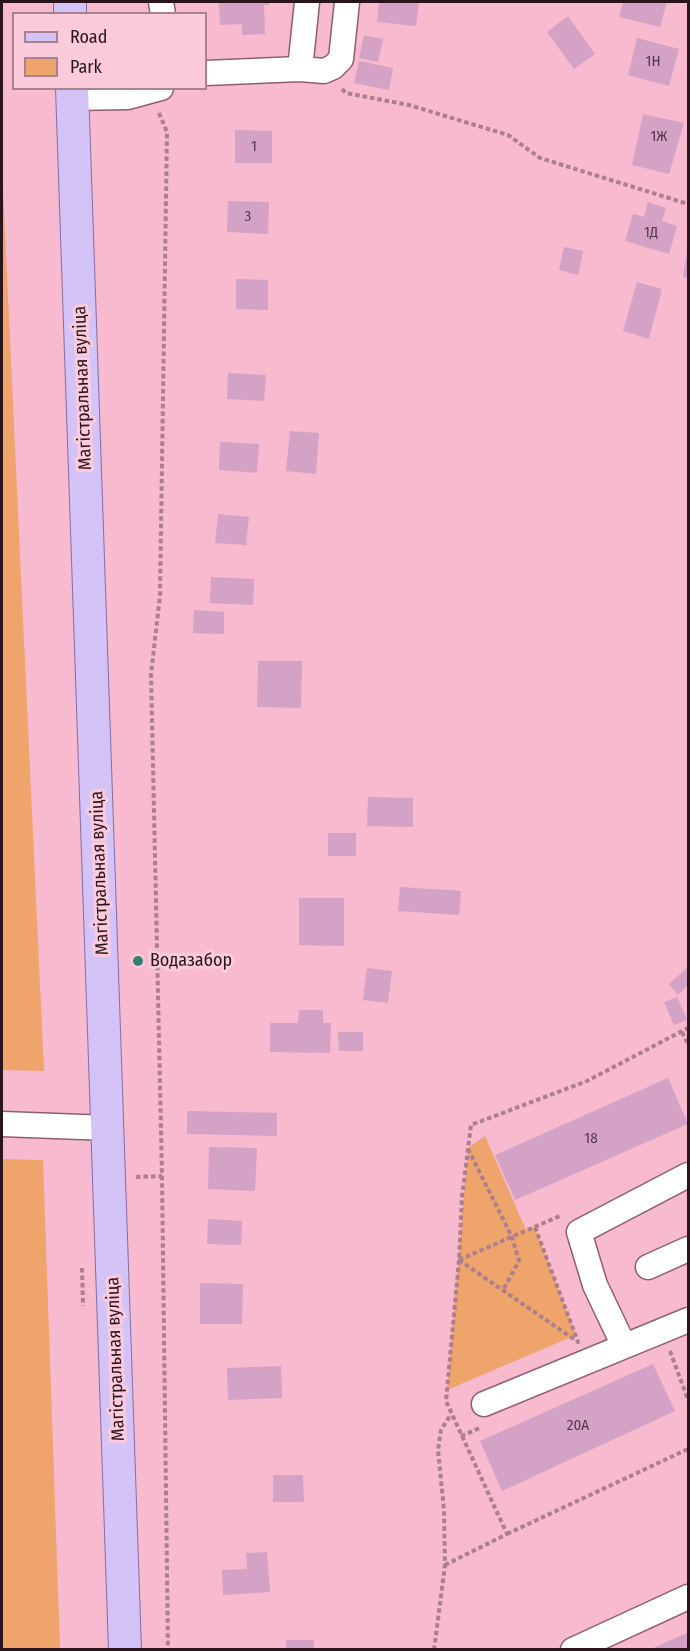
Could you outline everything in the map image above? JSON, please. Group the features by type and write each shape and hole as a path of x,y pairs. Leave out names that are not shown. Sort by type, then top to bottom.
{"main road":[{"name":"Магістральная вуліца","path":"72,93 125,1650"}],"lane":[{"path":"300,69 307,2"},
{"path":"207,73 300,69 324,71 333,67 340,59 347,2"},
{"path":"72,93 128,97 156,91"},
{"path":"2,1124 109,1128"},
{"path":"624,1346 595,1285 579,1232 688,1175"},
{"path":"648,1267 688,1249"},
{"path":"484,1404 688,1320"},
{"path":"573,1650 688,1597"}],"path":[{"path":"324,71 346,93 409,105 508,135 540,158 688,204"},
{"path":"156,91 167,132 160,596 151,674 162,1176 168,1650"},
{"path":"507,1534 446,1401 459,1260 462,1197 471,1125 587,1081 688,1028"},
{"path":"682,1032 688,1044"},
{"path":"468,1148 512,1237 519,1262 503,1290"},
{"path":"128,1177 162,1176"},
{"path":"535,1227 578,1342 503,1290 459,1260 535,1227"},
{"path":"666,1342 688,1400"},
{"path":"434,1650 444,1565 444,1510 438,1450 441,1430 452,1413"},
{"path":"444,1565 688,1449"}],"green space":[{"path":"2,168 44,1071 2,1070"},
{"path":"485,1136 526,1230 535,1227 576,1335 447,1390 468,1148"},
{"path":"2,1159 43,1160 60,1649 2,1649"}],"building":[{"path":"219,2 269,2 269,5 264,5 265,34 242,35 242,24 220,25"},
{"path":"379,2 419,2 416,26 377,22"},
{"path":"623,2 667,2 660,27 619,17"},
{"path":"568,16 595,54 574,69 547,32"},
{"path":"364,35 383,39 378,62 359,58"},
{"path":"637,38 679,49 669,86 628,75"},
{"path":"359,61 393,68 389,90 354,83"},
{"path":"643,114 684,123 669,174 632,165"},
{"path":"235,130 272,131 272,163 235,163"},
{"path":"228,201 269,202 268,234 227,232"},
{"path":"648,202 666,208 662,221 677,226 669,254 625,241 633,214 644,217"},
{"path":"564,247 583,251 578,275 559,270"},
{"path":"688,252 688,278 683,277"},
{"path":"236,279 268,280 268,310 236,309"},
{"path":"637,282 662,289 649,339 623,331"},
{"path":"228,373 266,375 264,401 227,399"},
{"path":"290,431 319,433 316,474 286,471"},
{"path":"220,442 259,444 257,473 219,470"},
{"path":"218,514 249,517 246,545 215,543"},
{"path":"211,577 254,579 253,605 210,603"},
{"path":"194,610 224,612 224,634 193,633"},
{"path":"258,661 302,661 301,708 257,707"},
{"path":"368,797 413,798 413,827 367,826"},
{"path":"328,833 356,833 356,856 328,856"},
{"path":"400,887 461,891 459,915 398,911"},
{"path":"299,898 344,898 344,946 299,945"},
{"path":"367,968 392,971 388,1003 363,1000"},
{"path":"687,968 688,985 678,995 669,984"},
{"path":"677,997 687,1020 674,1025 664,1002"},
{"path":"299,1010 323,1010 323,1023 331,1023 330,1053 270,1052 270,1023 298,1023"},
{"path":"338,1032 363,1032 363,1051 339,1051"},
{"path":"668,1078 688,1124 515,1200 495,1155"},
{"path":"187,1111 277,1113 277,1136 187,1134"},
{"path":"209,1147 257,1148 255,1191 208,1189"},
{"path":"208,1219 242,1221 241,1245 207,1244"},
{"path":"200,1283 243,1284 242,1324 200,1324"},
{"path":"653,1364 675,1411 502,1491 480,1441"},
{"path":"281,1366 282,1398 228,1400 227,1368"},
{"path":"273,1475 303,1475 304,1502 273,1502"},
{"path":"267,1552 270,1592 223,1595 222,1570 247,1569 246,1553"},
{"path":"688,1633 688,1650 649,1650 680,1636"},
{"path":"286,1640 314,1640 314,1650 286,1650"}],"place":[{"name":"Водазабор","path":"138,961"}]}
